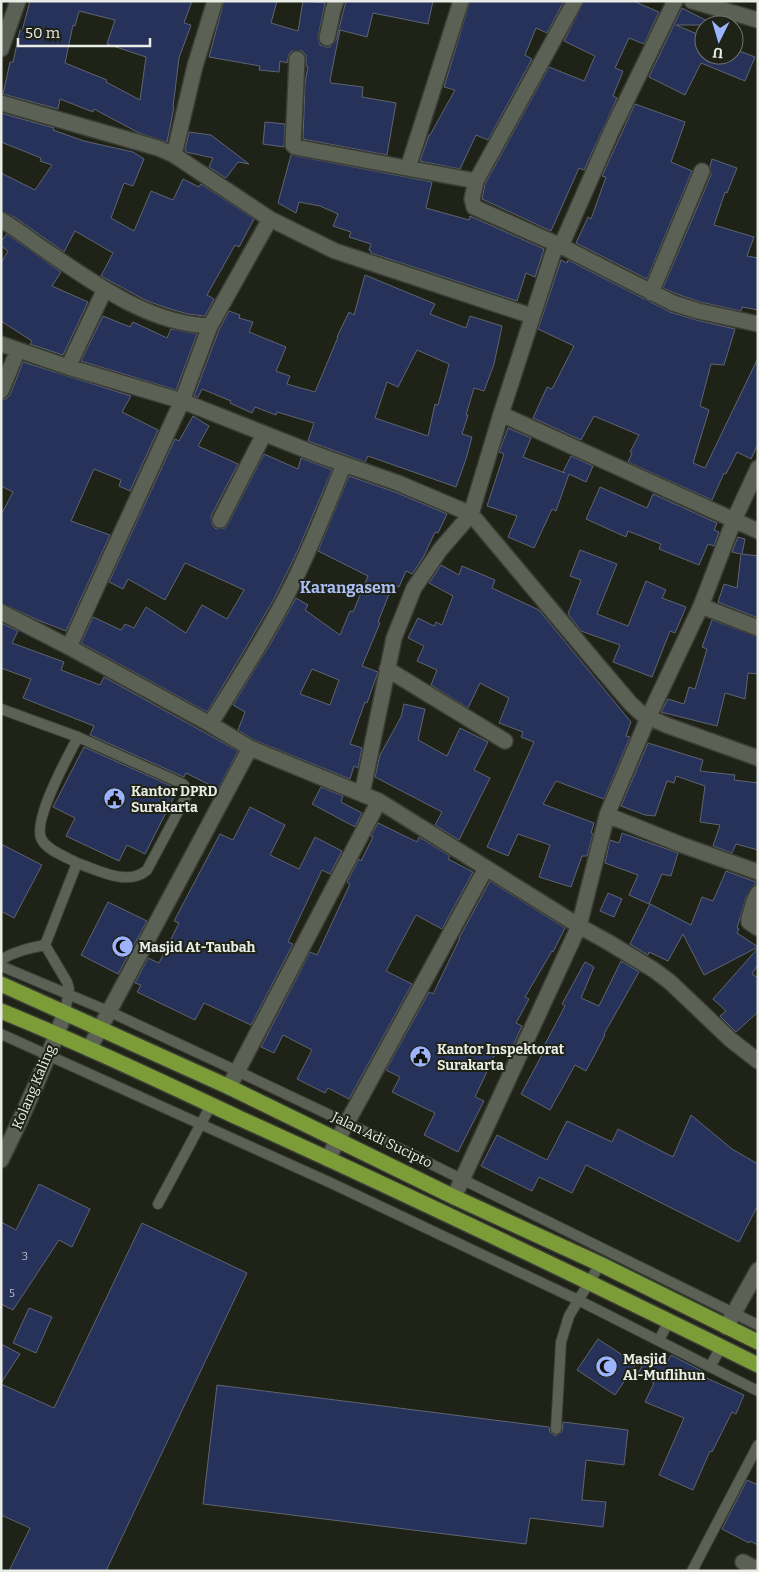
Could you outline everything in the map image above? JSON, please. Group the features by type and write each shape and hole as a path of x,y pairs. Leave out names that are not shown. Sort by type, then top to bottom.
{"highway":[{"name":"Jalan Adi Sucipto","path":"1,984 229,1087 454,1197 600,1264 758,1342"},
{"path":"1,1011 57,1034 328,1159 589,1282 758,1365"}],"street":[{"path":"1,49 18,1"},
{"path":"174,155 196,66 215,1"},
{"path":"327,38 332,10 336,1"},
{"path":"408,168 461,1"},
{"path":"575,1 476,180 472,199 473,205 475,208 559,245 650,293 673,303 698,311 758,324"},
{"path":"362,794 394,638 414,588 440,550 471,514 532,316 559,245 612,130 675,1"},
{"path":"692,1 758,20"},
{"path":"297,59 293,145 476,180"},
{"path":"1,104 158,148 174,155 270,219 335,251 532,316"},
{"path":"650,293 702,171"},
{"path":"69,646 182,401 210,326 270,219"},
{"path":"1,220 105,289 151,313 186,325 210,326"},
{"path":"68,367 105,289"},
{"path":"1,344 68,367 182,401 264,434 398,483 471,514 631,704 648,718 758,758"},
{"path":"1,390 18,350"},
{"path":"501,414 758,531"},
{"path":"220,520 264,434"},
{"path":"210,724 236,683 292,584 344,464"},
{"path":"454,1197 579,926 607,815 648,718 701,606 734,520 758,468"},
{"path":"701,606 758,628"},
{"path":"1,612 69,646 250,748 379,801 579,926 654,970 670,982 730,1040 758,1061"},
{"path":"387,669 505,742"},
{"path":"89,1049 250,748"},
{"path":"229,1087 379,801"},
{"path":"607,815 682,845 758,872"},
{"path":"328,1159 486,868"},
{"path":"758,893 749,922 758,928"},
{"name":"Kolang Kaling","path":"1,1160 24,1115 65,1013"},
{"path":"726,1326 758,1270"},
{"path":"743,1562 758,1570"}],"lane":[{"path":"1,709 78,737 183,784 187,795 147,870 135,877 119,876 77,863 46,846 40,839 39,832 43,811 78,737"},
{"path":"45,945 77,863"},
{"path":"1,960 25,949 45,945"},
{"path":"45,945 67,982 69,995 65,1013"},
{"name":"Jalan Adi Sucipto","path":"1,966 108,1012 347,1123 758,1325"},
{"path":"1,1034 331,1183 578,1300 758,1392"},
{"path":"158,1204 211,1105"},
{"path":"420,1180 431,1164"},
{"path":"556,1429 560,1342 569,1316 600,1264"},
{"path":"659,1340 669,1321"},
{"path":"710,1366 721,1347"},
{"path":"692,1571 758,1445"}],"building":[{"path":"30,1 192,1 184,23 191,25 179,58 174,107 167,142 139,133 94,109 93,112 60,99 58,109 3,94 10,62 13,62 20,30 22,31","holes":["79,11 115,20 107,44 146,57 140,100 106,82 107,80 65,63 73,25 75,26"]},
{"path":"224,1 277,1 271,23 298,31 303,1 325,3 318,37 320,45 330,47 336,40 346,1 433,1 428,24 373,13 367,37 340,30 331,83 363,87 362,97 396,103 387,155 303,139 305,83 308,67 306,66 306,55 302,51 292,51 289,54 287,63 280,61 279,72 259,70 260,66 209,57"},
{"path":"470,1 564,1 547,33 536,28 525,55 532,59 488,140 476,135 460,169 420,161 429,135 455,90 444,87"},
{"path":"584,1 633,1 659,12 644,44 629,38 615,68 623,71 613,96 617,98 584,170 579,168 551,231 482,199 485,184 549,67 584,81 595,56 564,41"},
{"path":"682,8 696,15 694,15 694,25 676,25 694,33 694,65 700,65 685,95 649,77"},
{"path":"744,53 755,57 745,81 706,65 744,65"},
{"path":"635,104 685,122 671,162 692,171 647,279 576,243 588,217 591,219 606,177 602,176"},
{"path":"1,113 54,128 53,130 84,141 133,152 144,159 133,186 124,183 111,218 134,231 151,191 173,200 183,179 199,187 201,184 254,219 239,247 235,245 207,295 214,299 205,316 188,314 145,300 101,276 113,253 75,231 64,252 16,218 1,211 1,173 35,190 52,165 40,161 41,158 1,142"},
{"path":"265,122 285,124 284,147 263,144"},
{"path":"189,132 211,135 249,164 238,162 226,178 209,167 213,158 186,152"},
{"path":"291,155 432,182 426,208 469,220 470,216 544,249 535,277 526,273 517,301 371,253 369,250 371,244 349,237 351,232 333,226 338,214 320,206 299,202 296,213 278,203"},
{"path":"712,159 737,168 727,193 725,192 714,225 754,237 747,256 758,258 758,310 742,307 741,311 700,302 663,288 711,175 710,166"},
{"path":"7,234 61,272 52,286 88,302 63,355 30,344 32,341 1,321 1,263 8,251 1,246 1,241"},
{"path":"561,260 567,263 568,260 670,312 735,329 724,365 711,364 700,406 709,410 693,463 705,468 758,358 758,444 751,459 737,452 726,474 724,473 712,500 628,462 632,453 630,452 639,435 594,416 581,440 533,418 547,387 552,389 574,346 538,329"},
{"path":"365,275 435,304 430,314 466,328 470,316 502,326 494,364 484,391 474,388 466,415 468,415 462,434 472,437 456,487 368,456 365,462 308,441 314,423 277,412 276,415 255,407 252,413 230,403 231,401 202,389 198,397 194,396 219,330 229,311 240,315 239,318 253,322 249,332 286,347 276,371 290,376 287,384 315,392 349,312 354,315","holes":["417,350 449,364 438,405 435,404 428,436 375,418 387,382 398,387"]},
{"path":"103,316 130,327 133,322 167,338 171,329 197,334 176,390 81,361"},
{"path":"23,362 131,396 122,412 158,430 130,491 119,486 121,480 94,469 71,521 110,535 66,631 1,603 1,515 13,492 1,486 1,400 6,399 10,395"},
{"path":"193,416 209,426 198,446 238,464 211,516 212,525 216,529 225,528 228,524 264,454 298,469 301,458 332,470 298,550 275,597 207,712 81,643 93,617 121,630 125,624 134,628 146,607 186,633 202,605 227,619 244,590 185,563 165,600 128,579 123,589 109,582 175,439 179,441"},
{"path":"508,428 531,438 523,457 565,473 563,472 571,456 593,466 586,482 569,474 556,511 552,509 534,548 508,537 517,516 487,506 504,454 499,452"},
{"path":"349,476 395,492 447,514 438,533 435,532 424,556 412,574 406,571 399,587 393,584 378,622 380,623 362,666 378,672 350,744 362,748 358,768 354,766 350,779 254,740 238,730 245,712 233,705 296,598 308,605 305,610 340,635 350,611 353,612 368,576 318,551","holes":["312,669 339,680 330,705 300,694"]},
{"path":"600,487 647,508 653,494 717,523 714,530 719,532 714,546 708,544 699,565 659,549 661,544 628,531 626,537 586,519"},
{"path":"738,537 745,539 742,554 758,556 758,618 718,602 724,584 737,588 741,554 732,552"},
{"path":"580,550 617,564 597,614 628,626 646,581 666,590 662,598 686,607 675,633 670,631 652,677 613,662 620,645 581,631 568,614 581,580 570,576"},
{"path":"441,565 459,575 462,566 495,580 492,588 539,610 631,722 626,736 630,737 604,799 556,781 543,804 594,823 587,856 582,856 571,887 539,877 550,845 518,834 508,856 487,847 534,742 521,737 523,732 499,723 509,698 480,683 468,708 431,685 437,670 417,661 424,646 408,638 418,618 434,626 436,622 442,625 453,596 429,583"},
{"path":"712,620 758,637 758,674 748,673 745,699 725,693 717,726 661,712 668,699 684,704 689,687 695,689 707,649 702,647"},
{"path":"1,623 18,631 12,643 64,662 61,670 100,685 104,677 238,751 218,789 186,773 184,777 90,735 94,726 23,698 31,679 1,668"},
{"path":"404,704 425,709 418,740 447,756 460,728 488,742 474,770 490,778 459,840 435,825 442,812 375,777 380,755 401,717"},
{"path":"648,743 703,760 700,771 735,775 734,780 758,783 758,850 736,844 732,853 713,846 720,825 700,822 705,786 676,776 674,783 667,781 655,816 645,815 621,806"},
{"name":"Kantor DPRD Surakarta","path":"84,747 178,789 145,854 127,845 119,861 66,836 75,818 53,807"},
{"path":"321,787 343,796 341,802 362,813 355,827 312,804"},
{"path":"250,807 285,825 270,855 299,869 315,837 342,851 330,874 322,870 288,942 293,944 251,1025 204,1003 195,1020 137,992 141,985 135,983 148,958 159,963 179,923 174,921 220,834 233,840"},
{"path":"378,823 417,842 419,837 450,856 448,859 473,872 442,929 416,915 386,971 412,984 349,1099 328,1088 325,1093 297,1079 312,1050 283,1035 274,1053 261,1047 310,952 317,955 350,884 347,882 359,859 361,861"},
{"path":"622,833 678,853 671,876 662,874 649,904 629,895 638,875 605,863 610,840 619,843"},
{"path":"1,844 42,865 14,918 1,911"},
{"path":"726,871 756,882 746,897 737,933 758,947 704,975 683,934 668,961 649,952 648,955 630,944 650,904 691,925 702,897 713,901"},
{"path":"490,881 565,928 553,952 525,997 529,999 516,1023 522,1026 510,1052 499,1046 475,1097 484,1101 458,1152 424,1135 435,1113 392,1092 400,1077 386,1070 429,992 433,994 459,938"},
{"path":"608,893 622,899 614,917 600,911"},
{"path":"108,902 147,921 118,974 81,955"},
{"path":"758,948 758,964 752,974 758,978 758,1012 736,1032 720,1016 726,1011 713,999"},
{"path":"621,961 639,972 604,1034 586,1071 575,1065 550,1110 521,1094 565,1006 562,1004 585,962 594,967 581,998 599,1006"},
{"path":"691,1115 732,1149 758,1164 758,1205 739,1242 586,1165 572,1193 539,1177 532,1191 481,1166 497,1135 547,1160 567,1121 612,1142 618,1129 673,1157"},
{"path":"39,1184 90,1209 72,1247 59,1240 13,1310 1,1304 1,1222 16,1230"},
{"path":"142,1223 247,1273 106,1571 9,1571 30,1528 1,1515 1,1384 54,1408"},
{"path":"29,1308 52,1317 36,1353 13,1343"},
{"name":"Masjid Al-Muflihun","path":"598,1339 636,1364 615,1395 577,1370"},
{"path":"1,1344 20,1354 1,1383"},
{"path":"651,1352 667,1362 671,1355 704,1372 702,1376 744,1395 736,1414 732,1412 712,1452 710,1451 693,1490 659,1475 684,1418 645,1402 654,1383 638,1373"},
{"path":"217,1385 549,1427 550,1432 555,1436 562,1432 563,1422 628,1430 624,1465 586,1460 582,1500 606,1502 603,1527 530,1518 526,1544 203,1504"},
{"path":"747,1480 758,1485 758,1545 750,1541 749,1543 722,1529"}],"place":[{"name":"Kantor DPRD Surakarta","path":"115,799"},
{"name":"Masjid At-Taubah","path":"123,947"},
{"name":"Kantor Inspektorat Surakarta","path":"421,1057"},
{"name":"Masjid Al-Muflihun","path":"607,1367"}],"district":[{"name":"Karangasem","path":"348,587"}]}
